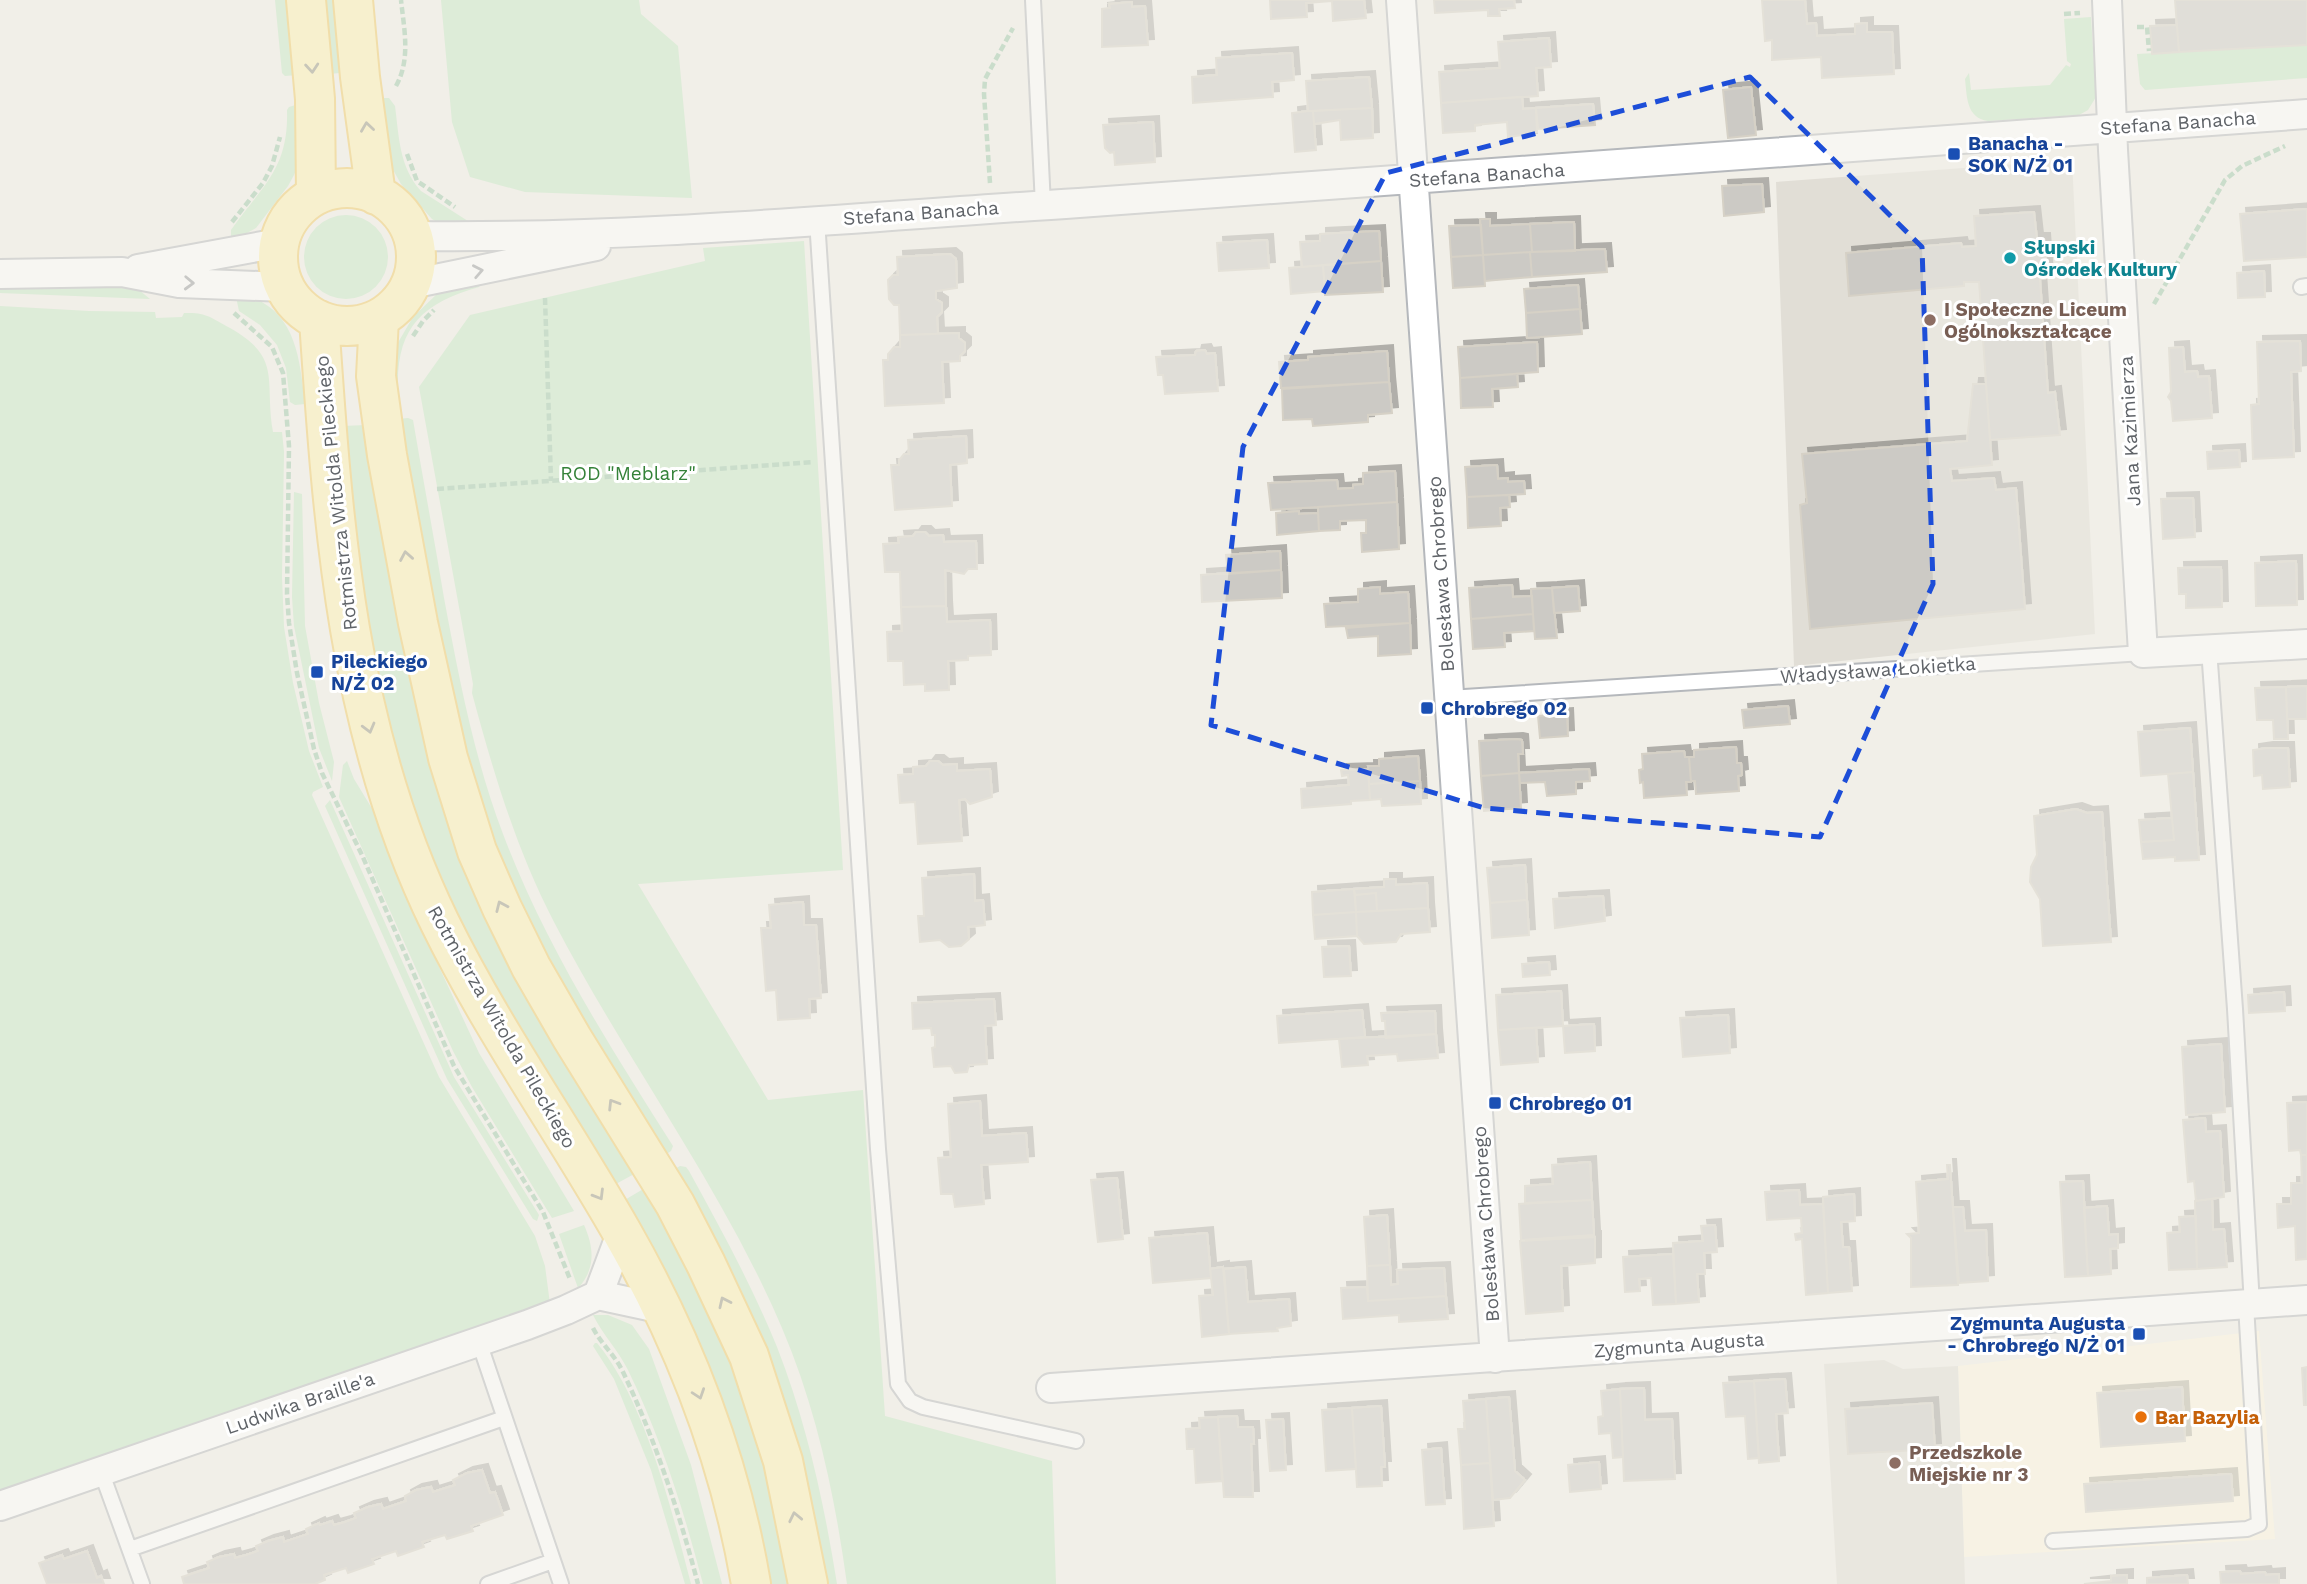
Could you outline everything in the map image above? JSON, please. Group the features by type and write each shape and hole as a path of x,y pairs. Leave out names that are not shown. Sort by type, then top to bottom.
{"main road":[{"path":"306,0 315,99 316,195"},
{"path":"353,0 376,195"},
{"path":"336,189 356,189 376,195 399,212 413,236 424,295 398,304 379,319 359,325 338,326 319,320 305,312 284,287 278,265 279,243 286,223 299,207 316,195 336,189"},
{"path":"379,319 376,376 387,455 418,623 448,758 477,851 531,967 675,1204 749,1356 783,1461 808,1584"},
{"name":"Rotmistrza Witolda Pileckiego","path":"319,320 325,421 342,587 357,676 380,769 409,853 441,924 500,1030 622,1231 663,1308 693,1376 722,1459 738,1517 751,1584"}],"street":[{"name":"Bolesława Chrobrego","path":"1401,0 1495,1358"},
{"name":"Jana Kazimierza","path":"2107,0 2143,653"},
{"name":"Stefana Banacha","path":"413,236 498,237 666,230 1413,180 2307,114"},
{"name":"Stefana Banacha","path":"424,295 485,270 666,230"},
{"path":"0,274 122,272 279,243"},
{"path":"122,272 178,283 284,287"},
{"name":"Władysława Łokietka","path":"2143,653 2307,644"},
{"path":"622,1231 593,1306 663,1308"},
{"name":"Zygmunta Augusta","path":"1051,1388 2307,1300"},
{"name":"Ludwika Braille'a","path":"0,1506 566,1310 593,1306"}],"lane":[{"path":"1033,0 1042,205"},
{"path":"817,220 878,1149 896,1375 903,1394 923,1407 1076,1441"},
{"path":"2053,1541 2251,1529 2259,1524 2234,995 2209,649"},
{"name":"Władysława Łokietka","path":"1449,698 2143,653"},
{"path":"479,1342 561,1584"},
{"path":"130,1549 504,1418"},
{"path":"101,1471 142,1584"},
{"path":"488,1584 553,1560"}],"path":[{"path":"397,91 406,61 401,0"},
{"path":"990,195 985,79 1016,22"},
{"path":"2147,27 2149,51"},
{"path":"229,226 263,183 272,166 281,132"},
{"path":"405,141 411,169 417,181 456,207"},
{"path":"2154,304 2225,180 2242,166 2296,141"},
{"path":"408,345 422,321 424,295"},
{"path":"545,298 551,481"},
{"path":"438,489 817,462"},
{"path":"593,1306 595,1332 619,1364 650,1434 677,1511 698,1584"}],"highlighted area":[{"path":"1750,77 1922,247 1933,584 1820,837 1484,808 1211,725 1243,447 1386,173"}],"shaded area":[{"name":"I Społeczne Liceum Ogólnokształcące","path":"2072,160 2095,634 1794,666 1776,182"},
{"path":"2259,1331 2275,1539 1964,1557 1958,1366"},
{"name":"Przedszkole Miejskie nr 3","path":"1884,1360 1903,1369 1958,1366 1965,1584 1837,1584 1824,1364"}],"green space":[{"path":"275,0 290,0 297,75 285,76 282,73"},
{"path":"322,0 333,0 340,73 328,74"},
{"path":"441,0 639,0 641,14 678,46 692,198 525,192 470,177 452,122"},
{"path":"2091,17 2096,97 2088,110 2079,115 1988,121 1975,116 1966,92 1965,79 1969,73 1971,90 2050,85 2066,65 2070,67 2071,64 2067,61 2064,19"},
{"path":"2307,45 2307,78 2145,90 2140,84 2137,54"},
{"path":"378,98 389,98 395,106 401,151 414,182 421,191 471,223 440,224 432,219 401,184 391,166"},
{"path":"299,104 299,163 294,175 256,228 231,242 231,230 263,188 278,162 286,130 287,110"},
{"path":"346,215 369,222 381,234 388,257 381,280 369,292 346,299 323,292 311,280 304,257 311,234 323,222"},
{"name":"ROD \"Meblarz\"","path":"804,241 843,870 638,884 768,1100 863,1090 885,1416 1052,1461 1056,1584 847,1584 837,1519 815,1422 782,1328 731,1224 582,973 540,894 507,809 472,693 473,684 419,387 470,315 705,261 703,248"},
{"path":"482,282 479,287 442,301 416,321 402,350 398,389 393,391 396,346 413,317 437,294 450,288"},
{"path":"76,283 139,290 150,299 0,293 0,286"},
{"path":"235,292 255,298 282,319 296,349 305,404 295,405 290,402 286,368 277,345 260,325 239,311"},
{"path":"0,306 155,312 156,318 182,317 184,313 203,314 247,339 265,360 273,432 282,432 284,452 284,627 293,683 309,751 323,787 312,795 439,1077 535,1236 545,1266 550,1304 0,1492"},
{"path":"398,419 413,420 462,688 493,805 538,916 580,995 673,1146 671,1151 662,1157 572,1009 504,876 463,759"},
{"path":"366,425 407,657 636,1173 614,1185 474,955 411,817 369,656 343,426"},
{"path":"294,492 302,494 305,626 319,703 334,762 332,781 319,748 294,626"},
{"path":"347,761 354,779 379,820 434,956 479,1053 574,1211 552,1218 453,1051 339,797 343,765"},
{"path":"330,800 454,1077 539,1215 537,1221 533,1219 447,1079 325,806"},
{"path":"680,1166 689,1171 747,1280 788,1376 813,1464 837,1584 823,1584 671,1171"},
{"path":"645,1188 724,1341 761,1444 791,1584 766,1584 623,1201"},
{"path":"584,1225 592,1258 588,1273 578,1288 559,1234"},
{"path":"593,1315 608,1315 632,1325 649,1349 691,1465 722,1584 703,1584 680,1502 651,1422 628,1370"},
{"path":"595,1343 614,1367 643,1425 666,1491 691,1584 685,1584 651,1470 614,1379 593,1346"}],"building":[{"path":"1270,0 1364,0 1366,18 1333,21 1332,1 1306,3 1307,17 1271,19"},
{"path":"1434,0 1514,0 1515,8 1499,9 1500,16 1488,16 1488,10 1435,13"},
{"path":"1762,0 1805,0 1807,24 1816,23 1817,36 1855,34 1855,24 1867,23 1867,32 1892,32 1894,74 1822,78 1821,57 1772,60 1772,40 1765,41"},
{"path":"2175,0 2307,0 2307,45 2179,52"},
{"path":"1132,2 1132,7 1145,6 1148,45 1102,47 1102,9 1110,8 1109,4"},
{"path":"2177,25 2179,52 2152,54 2150,26"},
{"path":"1549,38 1551,67 1536,68 1538,96 1441,103 1439,72 1500,68 1498,42"},
{"path":"1292,53 1294,80 1272,82 1273,97 1193,103 1192,77 1217,75 1216,58"},
{"path":"1369,77 1372,108 1308,111 1306,81"},
{"path":"1751,87 1756,135 1728,138 1723,90"},
{"path":"1522,97 1523,109 1536,108 1537,133 1508,137 1507,122 1475,125 1475,131 1443,133 1441,103"},
{"path":"1593,104 1595,125 1538,129 1536,108"},
{"path":"1372,108 1373,138 1341,140 1340,120 1314,124 1313,111"},
{"path":"1313,111 1316,150 1295,152 1292,113"},
{"path":"1153,122 1155,162 1115,165 1114,152 1110,153 1105,148 1103,125"},
{"path":"1762,184 1764,212 1724,216 1722,186"},
{"path":"2307,209 2307,257 2244,261 2240,214"},
{"path":"2034,212 2037,239 2044,239 2047,278 2040,279 2048,393 2055,392 2060,435 1990,440 1979,282 1964,282 1964,286 1849,296 1846,253 1961,243 1962,247 1976,246 1974,216"},
{"path":"1480,219 1490,219 1490,226 1530,224 1532,252 1483,255"},
{"path":"1574,222 1575,251 1532,252 1530,224"},
{"path":"1481,225 1483,255 1451,257 1449,226"},
{"path":"1379,231 1381,261 1302,267 1300,242 1320,241 1320,234"},
{"path":"1267,240 1269,268 1219,271 1217,243"},
{"path":"1605,249 1607,272 1532,277 1530,252"},
{"path":"1530,252 1532,277 1485,281 1483,255"},
{"path":"950,254 956,259 957,288 936,291 936,299 942,303 942,312 937,317 938,334 900,335 899,305 894,305 889,299 888,280 893,275 898,275 897,257"},
{"path":"1483,255 1485,286 1453,288 1451,257"},
{"path":"1381,261 1383,292 1325,295 1323,265"},
{"path":"1323,265 1325,291 1291,294 1289,268"},
{"path":"2264,271 2265,297 2238,298 2237,273"},
{"path":"1578,285 1580,309 1526,313 1524,289"},
{"path":"1580,309 1582,334 1527,338 1526,313"},
{"path":"959,333 959,338 965,343 965,351 960,356 960,361 942,362 944,403 885,406 883,360 888,360 888,354 894,347 900,347 900,335"},
{"path":"2300,341 2301,371 2291,372 2294,457 2253,459 2251,405 2259,404 2257,342"},
{"path":"1537,342 1538,372 1460,378 1458,347"},
{"path":"2183,347 2185,372 2197,371 2198,377 2209,376 2212,418 2173,421 2171,401 2168,397 2171,392 2169,348"},
{"path":"1205,350 1207,354 1215,353 1218,391 1165,394 1163,375 1158,375 1156,357 1195,355 1196,351"},
{"path":"1387,351 1389,382 1281,388 1279,362"},
{"path":"1517,374 1518,387 1492,389 1493,407 1461,408 1460,378"},
{"path":"1389,382 1392,413 1368,415 1368,422 1313,426 1312,419 1283,420 1282,389"},
{"path":"1973,384 1986,384 1992,465 1950,469 1952,481 1994,478 1996,490 2016,488 2025,609 1810,629 1800,505 1807,503 1802,454 1967,441"},
{"path":"966,436 967,463 950,465 952,506 895,510 891,465 899,465 904,454 909,454 908,440"},
{"path":"2239,450 2240,467 2208,469 2207,452"},
{"path":"1497,465 1498,479 1508,478 1508,482 1524,481 1525,494 1467,497 1465,467"},
{"path":"1395,471 1397,502 1271,510 1268,483 1337,480 1338,489 1353,488 1353,485 1363,484 1363,473"},
{"path":"1509,495 1510,507 1500,508 1501,526 1468,528 1467,497"},
{"path":"2193,498 2195,537 2163,539 2161,499"},
{"path":"1397,502 1399,549 1362,552 1361,533 1366,533 1366,520 1340,521 1340,530 1319,531 1318,507"},
{"path":"1299,511 1299,514 1318,513 1319,531 1277,535 1276,513"},
{"path":"916,532 925,532 929,536 943,535 944,542 976,541 977,569 968,569 964,574 945,570 946,606 901,607 900,572 885,572 883,544 899,543 898,537 913,536"},
{"path":"1280,551 1281,570 1228,574 1226,555"},
{"path":"2296,561 2297,605 2256,606 2255,563"},
{"path":"2221,567 2222,607 2186,608 2186,594 2179,594 2178,568"},
{"path":"1281,570 1282,598 1202,602 1201,575"},
{"path":"1512,585 1513,597 1532,596 1533,614 1471,619 1469,588"},
{"path":"1578,586 1580,611 1554,613 1552,588"},
{"path":"1380,587 1380,594 1408,592 1410,623 1326,627 1324,604 1358,602 1358,589"},
{"path":"1552,588 1557,638 1535,639 1531,589"},
{"path":"946,606 947,622 990,620 991,655 968,656 968,660 948,661 949,690 925,691 925,684 904,685 903,661 888,661 887,632 902,631 901,607"},
{"path":"1533,614 1534,631 1504,633 1505,647 1473,649 1471,619"},
{"path":"1410,623 1411,654 1378,656 1378,636 1348,638 1346,628"},
{"path":"2307,686 2307,719 2287,719 2286,687"},
{"path":"2286,687 2288,739 2274,739 2273,720 2257,720 2255,688"},
{"path":"1788,706 1790,724 1744,728 1742,710"},
{"path":"1567,714 1568,736 1540,738 1538,716"},
{"path":"2190,728 2193,772 2141,776 2138,732"},
{"path":"1522,740 1523,754 1518,754 1519,773 1481,776 1479,741"},
{"path":"1736,747 1737,763 1741,763 1742,775 1738,776 1739,791 1696,794 1695,781 1691,781 1689,757 1694,757 1694,750"},
{"path":"2288,748 2290,787 2263,789 2262,775 2254,776 2253,750"},
{"path":"1684,751 1685,757 1689,757 1691,782 1686,782 1687,795 1644,798 1639,770 1643,769 1642,754"},
{"path":"1418,756 1420,781 1369,784 1368,766 1379,766 1379,759"},
{"path":"930,761 938,761 943,765 957,764 957,771 990,769 992,797 970,804 965,799 959,800 962,841 918,844 915,802 900,803 898,775 913,774 913,767 926,766"},
{"path":"1368,769 1370,800 1302,808 1301,789 1349,785 1348,775 1342,776 1341,770"},
{"path":"1589,769 1590,781 1576,782 1576,794 1547,796 1545,782 1520,783 1519,773"},
{"path":"2193,772 2199,860 2175,861 2175,857 2143,859 2141,842 2174,840 2168,774"},
{"path":"1519,773 1521,808 1484,811 1481,776"},
{"path":"1420,781 1421,804 1382,806 1381,799 1370,800 1369,784"},
{"path":"2076,809 2087,813 2102,812 2111,942 2043,946 2040,899 2030,882 2031,867 2037,855 2034,816"},
{"path":"2172,818 2174,840 2141,842 2139,820"},
{"path":"1525,865 1527,900 1490,903 1487,868"},
{"path":"974,874 975,901 983,900 985,925 968,927 969,939 961,946 949,947 940,940 920,942 918,916 924,916 922,878"},
{"path":"1384,879 1396,879 1396,885 1427,883 1428,908 1377,911 1376,893 1355,895 1354,889 1384,887"},
{"path":"1354,889 1356,912 1313,915 1312,892"},
{"path":"1376,893 1377,911 1356,912 1355,895"},
{"path":"1603,896 1605,921 1555,928 1553,899"},
{"path":"1527,900 1529,935 1492,938 1490,903"},
{"path":"803,902 804,925 816,925 821,998 809,999 810,1018 778,1020 776,990 766,991 761,928 771,928 769,905"},
{"path":"1428,908 1430,932 1401,934 1396,942 1364,944 1357,936 1356,912"},
{"path":"1356,912 1357,936 1315,939 1313,915"},
{"path":"1349,946 1351,976 1324,977 1322,947"},
{"path":"1549,962 1550,975 1523,977 1522,964"},
{"path":"1561,991 1563,1026 1498,1030 1496,995"},
{"path":"2284,992 2285,1011 2249,1013 2248,995"},
{"path":"994,999 996,1025 985,1026 987,1064 969,1065 967,1072 955,1073 951,1066 934,1067 932,1048 935,1047 935,1035 932,1035 931,1028 913,1029 912,1003"},
{"path":"1362,1010 1365,1037 1279,1043 1277,1016"},
{"path":"1435,1011 1436,1034 1386,1038 1385,1021 1382,1021 1381,1013"},
{"path":"1728,1015 1730,1053 1683,1057 1680,1018"},
{"path":"1594,1024 1595,1051 1565,1053 1563,1026"},
{"path":"1536,1028 1538,1062 1501,1065 1498,1030"},
{"path":"1436,1034 1438,1058 1398,1061 1397,1054 1367,1056 1368,1065 1342,1067 1339,1039"},
{"path":"2221,1044 2225,1112 2186,1115 2182,1047"},
{"path":"980,1101 982,1136 1026,1133 1028,1162 981,1165 984,1204 955,1207 953,1194 941,1194 938,1158 951,1157 948,1104"},
{"path":"2307,1102 2307,1155 2301,1155 2300,1150 2289,1151 2287,1103"},
{"path":"2205,1118 2206,1132 2220,1131 2224,1197 2196,1201 2194,1181 2188,1182 2183,1120"},
{"path":"2301,1155 2307,1155 2307,1259 2296,1260 2295,1226 2278,1228 2277,1204 2291,1204 2291,1183 2302,1183"},
{"path":"1590,1162 1592,1200 1525,1203 1525,1186 1553,1184 1552,1165"},
{"path":"1947,1165 1950,1165 1958,1285 1911,1287 1911,1238 1907,1234 1919,1233 1916,1182 1948,1179"},
{"path":"1117,1178 1123,1239 1098,1242 1091,1180"},
{"path":"2083,1181 2088,1276 2065,1277 2060,1182"},
{"path":"1799,1190 1800,1205 1823,1204 1828,1293 1806,1295 1802,1239 1796,1240 1795,1234 1802,1233 1801,1218 1767,1220 1765,1192"},
{"path":"1854,1194 1855,1221 1841,1222 1843,1247 1849,1247 1852,1291 1828,1293 1823,1197"},
{"path":"2212,1199 2213,1230 2224,1229 2227,1267 2197,1269 2195,1201"},
{"path":"1592,1200 1594,1235 1521,1240 1519,1204"},
{"path":"2107,1206 2109,1235 2118,1234 2118,1248 2110,1249 2111,1274 2088,1276 2084,1208"},
{"path":"1953,1207 1963,1207 1965,1231 1986,1230 1988,1281 1959,1283"},
{"path":"1387,1215 1390,1265 1367,1266 1364,1217"},
{"path":"2196,1216 2197,1269 2169,1270 2167,1233 2180,1232 2179,1217"},
{"path":"1715,1225 1717,1252 1704,1253 1705,1274 1697,1274 1699,1302 1676,1304 1673,1243 1703,1241 1701,1226"},
{"path":"1207,1233 1211,1278 1153,1283 1149,1238"},
{"path":"1595,1237 1595,1263 1561,1266 1563,1311 1526,1314 1520,1241"},
{"path":"1673,1254 1676,1304 1653,1305 1651,1278 1639,1279 1640,1291 1625,1292 1623,1257"},
{"path":"1390,1265 1391,1285 1398,1284 1397,1270 1444,1268 1446,1296 1368,1301 1367,1266"},
{"path":"1223,1267 1229,1334 1202,1337 1199,1296 1213,1295 1210,1269"},
{"path":"1245,1267 1248,1302 1289,1299 1291,1326 1277,1328 1278,1331 1229,1334 1224,1269"},
{"path":"1367,1287 1368,1301 1446,1296 1448,1319 1399,1322 1399,1315 1343,1319 1341,1288"},
{"path":"2307,1367 2307,1405 2304,1405 2302,1368"},
{"path":"1785,1379 1788,1413 1776,1414 1779,1461 1759,1463 1754,1381"},
{"path":"1754,1381 1759,1458 1748,1459 1745,1416 1726,1417 1723,1383"},
{"path":"2182,1387 2185,1441 2101,1447 2097,1393"},
{"path":"1644,1388 1645,1420 1672,1419 1675,1479 1624,1481 1620,1389"},
{"path":"1620,1389 1623,1457 1613,1458 1611,1433 1599,1434 1598,1417 1603,1416 1601,1391"},
{"path":"1509,1397 1515,1471 1525,1480 1510,1498 1493,1500 1486,1399"},
{"path":"1486,1399 1490,1463 1461,1465 1458,1429 1465,1429 1463,1401"},
{"name":"Przedszkole Miejskie nr 3","path":"1932,1403 1935,1449 1848,1454 1845,1409"},
{"path":"1381,1406 1385,1467 1381,1467 1382,1486 1357,1487 1352,1408"},
{"path":"1352,1408 1356,1469 1326,1471 1322,1410"},
{"path":"1237,1416 1238,1427 1253,1427 1253,1497 1224,1497 1218,1417"},
{"path":"1218,1417 1222,1481 1196,1483 1194,1449 1187,1449 1186,1429 1200,1428 1199,1418"},
{"path":"1283,1419 1286,1470 1270,1471 1266,1420"},
{"path":"1441,1448 1445,1504 1426,1505 1422,1450"},
{"path":"1599,1462 1601,1489 1570,1492 1568,1465"},
{"path":"1490,1463 1494,1526 1464,1529 1461,1465"},
{"path":"482,1470 490,1493 495,1492 503,1515 471,1526 473,1531 447,1539 445,1535 422,1542 424,1547 398,1556 396,1551 372,1559 374,1564 348,1573 346,1568 324,1575 325,1580 315,1584 184,1584 182,1577 209,1568 207,1562 219,1557 234,1554 235,1558 246,1555 258,1551 256,1546 268,1541 283,1537 284,1542 308,1534 306,1529 319,1523 320,1525 332,1521 334,1525 345,1522 356,1518 354,1513 368,1507 381,1504 383,1509 406,1501 405,1496 416,1490 431,1487 433,1492 455,1485 453,1480 467,1473"},
{"path":"2231,1474 2233,1501 2086,1512 2084,1484"},
{"path":"87,1551 97,1578 101,1576 104,1584 47,1584 39,1563 62,1555 64,1559"},
{"path":"2240,1571 2241,1574 2279,1574 2279,1584 2221,1584 2220,1572"},
{"path":"2127,1575 2127,1584 2084,1584 2111,1581 2111,1576"},
{"path":"2187,1575 2188,1584 2147,1584 2147,1578"}],"place":[{"name":"Banacha - SOK N/Ż 01","path":"1954,154"},
{"name":"Słupski Ośrodek Kultury","path":"2010,258"},
{"name":"I Społeczne Liceum Ogólnokształcące","path":"1930,320"},
{"name":"Pileckiego N/Ż 02","path":"317,672"},
{"name":"Chrobrego 02","path":"1427,708"},
{"name":"Chrobrego 01","path":"1495,1103"},
{"name":"Zygmunta Augusta - Chrobrego N/Ż 01","path":"2139,1334"},
{"name":"Bar Bazylia","path":"2141,1417"},
{"name":"Przedszkole Miejskie nr 3","path":"1895,1463"}]}
